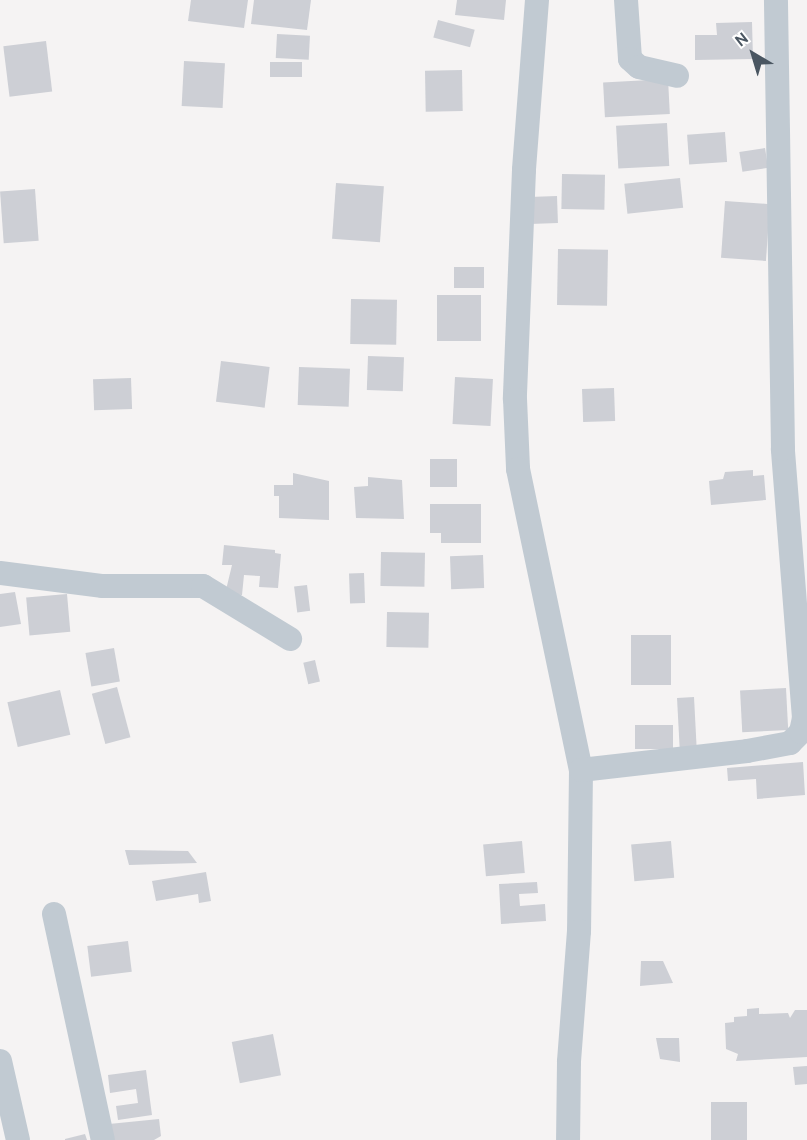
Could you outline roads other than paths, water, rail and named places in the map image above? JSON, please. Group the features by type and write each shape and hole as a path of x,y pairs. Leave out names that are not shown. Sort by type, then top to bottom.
{"street":[{"path":"537,0 524,170 515,399 518,469 581,770 579,931 569,1062 568,1140"},
{"path":"626,0 630,59 639,67 677,76"},
{"path":"581,770 747,751 790,743 801,732 804,718 804,675 783,449 776,0"},
{"path":"0,573 103,586 203,586 290,639"},
{"path":"54,914 103,1140"},
{"path":"0,1061 18,1140"}]}
